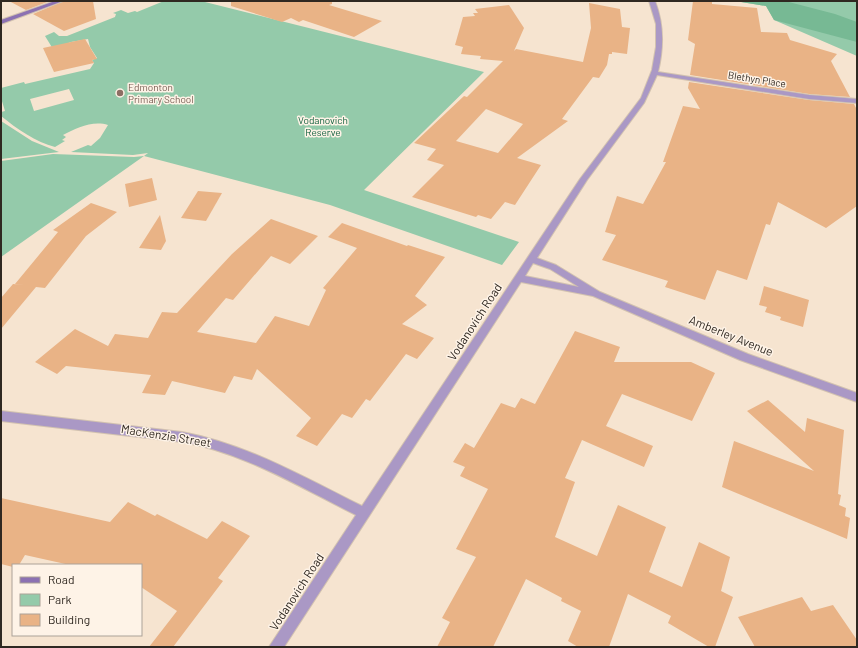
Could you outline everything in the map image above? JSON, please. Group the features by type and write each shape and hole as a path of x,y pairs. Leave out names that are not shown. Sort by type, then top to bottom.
{"street":[{"path":"1,22 60,1"},
{"name":"Vodanovich Road","path":"276,647 584,179 634,112 646,93 654,73 660,39 655,9 652,1"},
{"name":"Blethyn Place","path":"654,73 809,97 857,101"},
{"name":"Amberley Avenue","path":"531,259 553,267 597,294 744,357 857,398"},
{"name":"Amberley Avenue","path":"520,278 597,294"},
{"name":"MacKenzie Street","path":"1,416 175,436 208,442 232,449 251,457 364,513"}],"green space":[{"name":"Vodanovich Reserve","path":"164,1 201,1 484,72 364,190 519,242 502,265 330,205 144,156 148,153 133,155 71,152 88,145 91,146 100,138 108,125 96,123 79,127 63,135 66,137 62,140 65,141 55,147 48,145 14,126 1,116 1,112 5,111 1,98 1,88 90,69 94,63 92,60 97,58 90,47 88,39 71,42 53,49 45,36 54,32 59,36 67,36 115,17 116,14 113,13 121,10 128,13 135,11 137,12","holes":["69,89 74,100 34,111 30,99"]},
{"path":"735,1 857,1 857,56 774,20 766,6"},
{"path":"735,1 785,1 835,14 857,22 857,42 774,20 766,6"},
{"path":"1,121 32,141 59,152 1,159"},
{"path":"53,154 134,157 144,156 1,257 1,161"}],"building":[{"path":"9,1 50,1 26,10"},
{"path":"64,1 93,1 96,19 64,31 33,14"},
{"path":"231,1 332,1 332,4 329,5 382,21 354,37 303,20 299,22 291,18 282,22 231,6"},
{"path":"693,1 712,1 712,4 757,8 761,32 787,33 790,40 837,54 831,61 850,97 809,94 690,75 695,44 688,40"},
{"path":"589,3 620,9 622,27 630,28 627,54 612,52 612,54 609,54 607,65 599,78 593,77 562,119 568,121 517,158 541,165 515,205 505,202 491,219 478,215 476,217 412,197 444,165 427,160 436,149 414,143 464,96 467,97 503,61 480,59 481,56 461,54 463,47 455,45 463,17 475,16 473,13 478,13 475,9 509,5 524,28 514,51 516,49 583,62 591,28","holes":["486,109 523,124 498,153 456,141"]},
{"path":"85,39 97,59 92,60 94,63 54,72 43,48"},
{"path":"689,82 809,100 854,104 857,110 857,206 826,228 778,202 770,225 766,224 747,280 717,270 705,300 665,287 668,281 602,260 616,235 605,232 617,196 643,204 666,162 663,162 683,106 700,109 688,88"},
{"path":"152,178 157,200 129,207 125,184"},
{"path":"198,191 222,193 206,221 181,218"},
{"path":"91,203 117,212 86,236 45,288 36,287 1,329 1,298 13,284 24,285 15,284 58,232 53,230"},
{"path":"160,215 166,241 161,250 139,248"},
{"path":"271,219 318,236 290,264 271,256 233,300 226,298 197,332 256,343 275,316 309,326 326,290 323,288 357,248 328,237 342,223 407,246 408,245 445,257 415,296 427,305 402,324 434,338 417,359 406,354 370,401 366,399 352,418 342,414 317,446 296,436 311,418 257,369 252,380 234,376 225,393 172,381 165,395 142,393 151,375 66,366 57,374 35,362 75,329 108,346 115,334 148,338 162,312 177,313 232,254"},
{"path":"764,286 809,300 803,327 780,320 781,317 765,312 767,307 759,305"},
{"path":"575,331 620,347 614,362 691,362 715,373 692,421 622,394 606,426 653,446 644,467 582,440 565,478 575,482 555,537 597,556 618,505 666,527 649,572 682,587 699,542 730,557 721,591 733,597 715,647 709,647 668,623 671,616 628,594 609,647 578,647 568,641 581,611 561,601 562,598 526,579 493,647 437,647 450,622 442,618 476,557 456,549 488,489 460,476 465,467 453,462 465,443 474,448 501,403 515,408 521,398 535,404"},
{"path":"768,400 805,432 807,418 844,430 838,494 841,495 839,505 846,508 845,516 850,518 847,539 722,487 734,441 814,471 747,411"},
{"path":"1,498 110,522 128,502 155,516 157,514 207,539 222,521 250,536 218,578 223,581 173,647 149,647 177,611 142,588 142,564 66,564 25,555 20,564 12,564 12,567 1,564"},
{"path":"802,597 811,611 833,605 857,640 857,647 755,647 738,617"}],"place":[{"name":"Edmonton Primary School","path":"120,93"}]}
